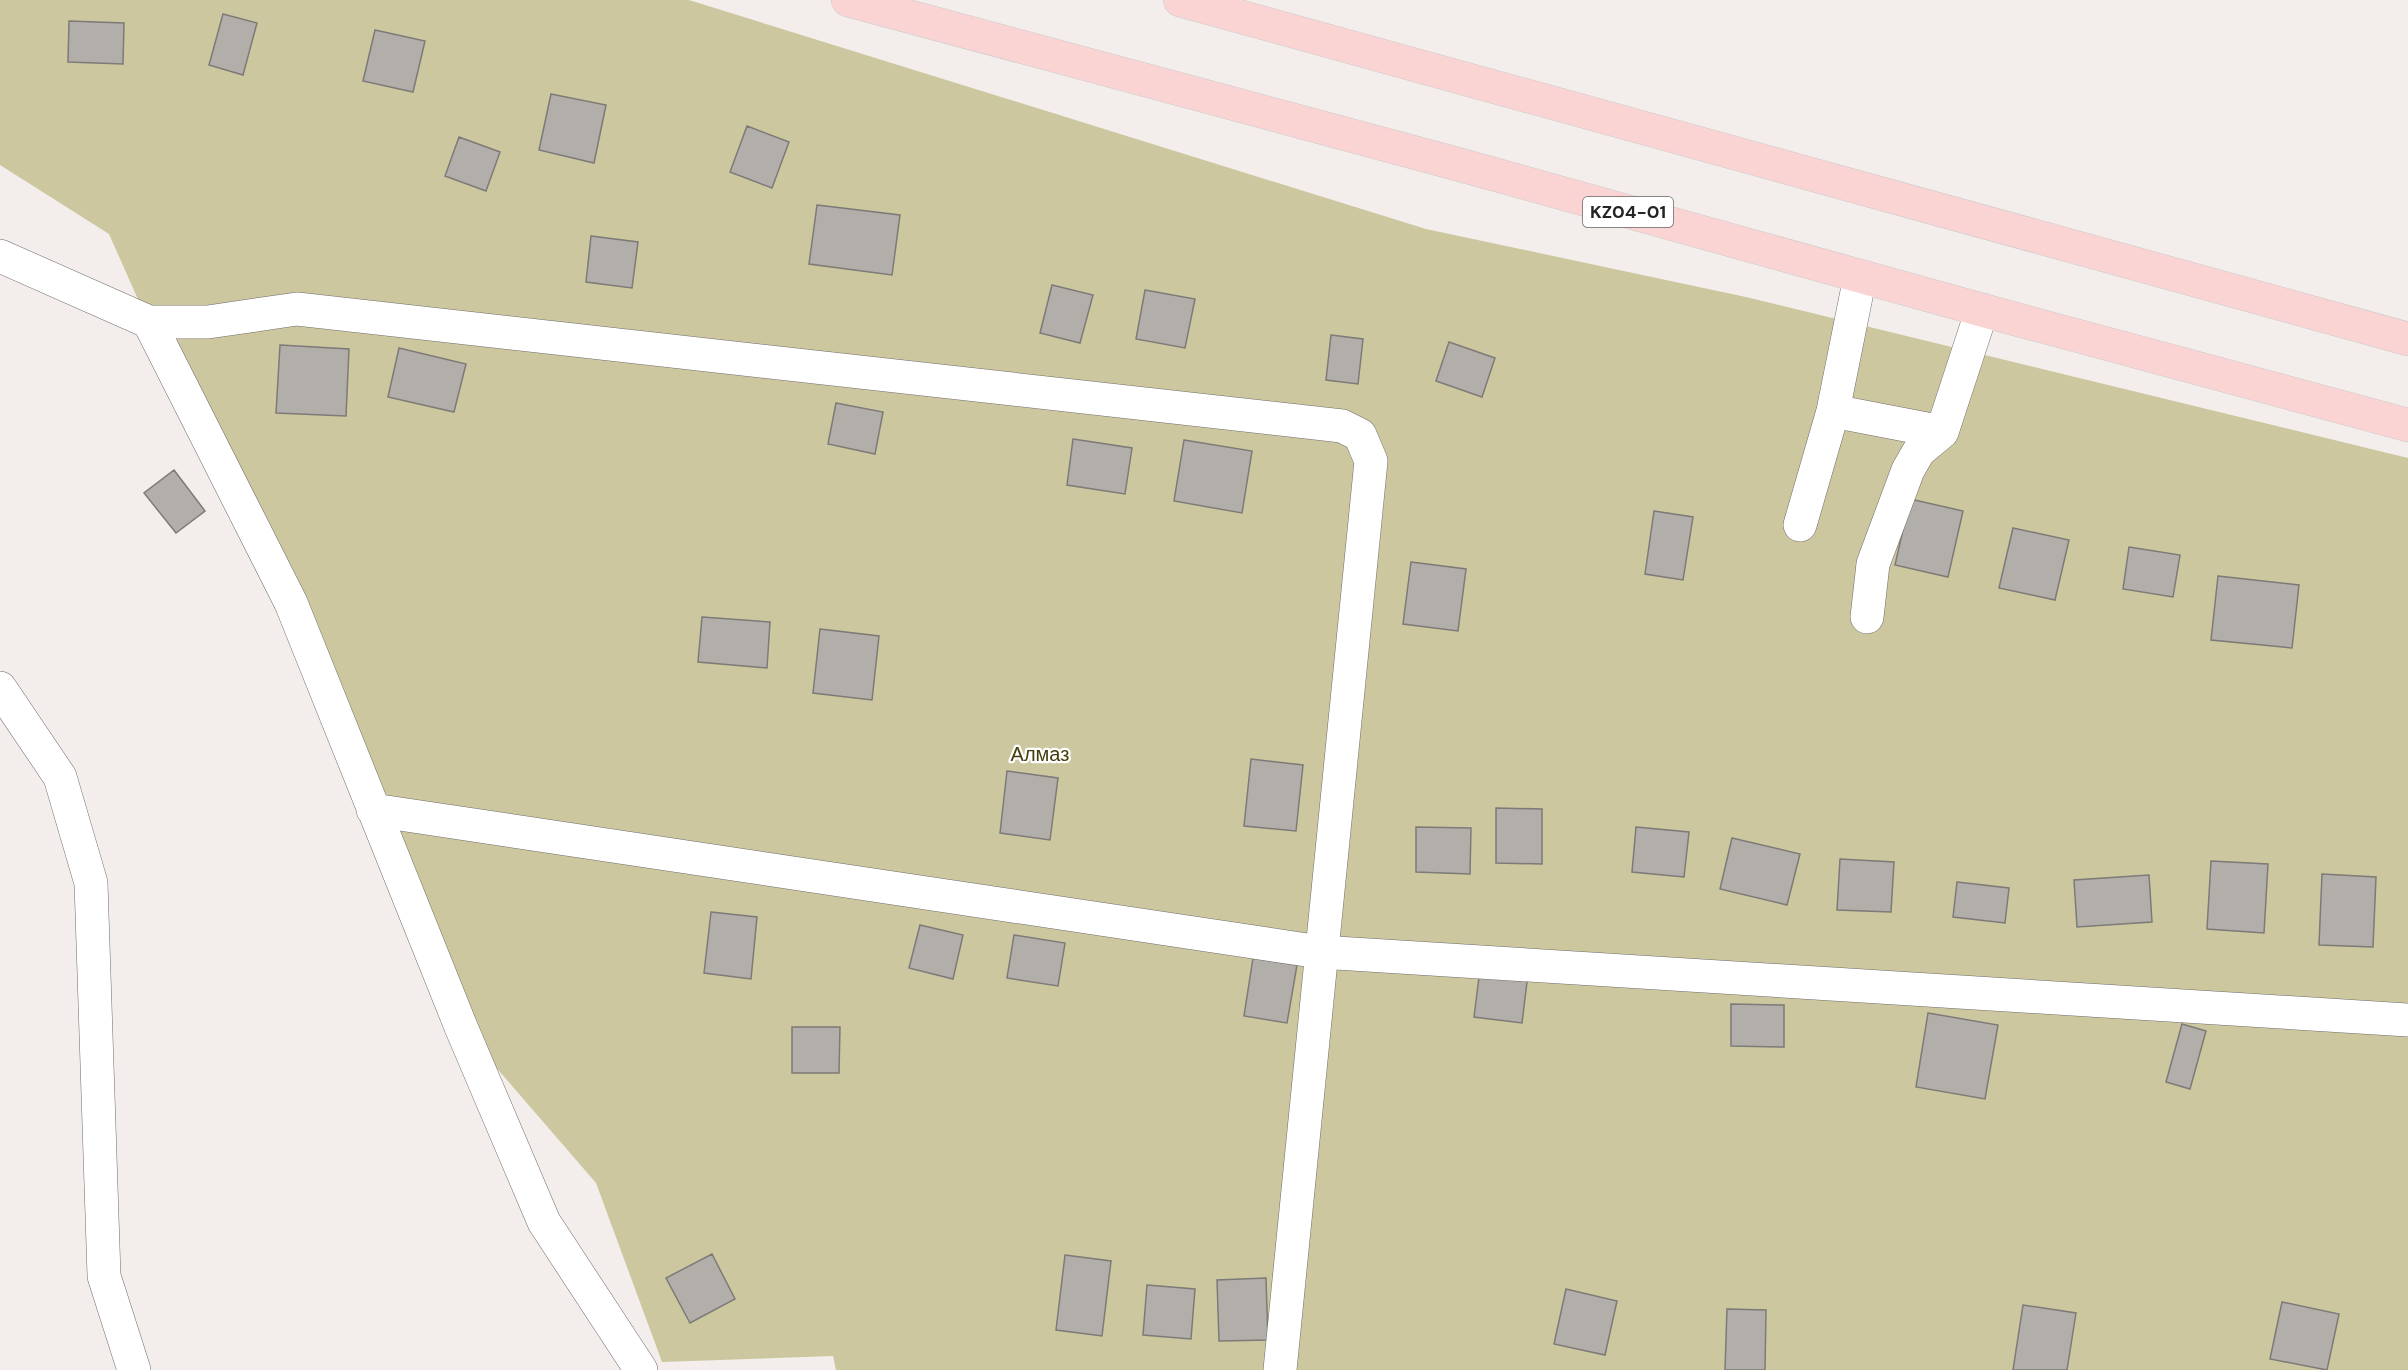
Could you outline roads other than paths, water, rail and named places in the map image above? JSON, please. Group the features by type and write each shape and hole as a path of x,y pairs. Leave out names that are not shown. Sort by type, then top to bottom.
{"main road":[{"name":"KZ04-01","path":"848,0 1457,164 1860,277 2408,425"},
{"path":"1180,0 2408,339"}],"street":[{"path":"0,256 149,322 208,322 297,309 1342,426 1360,435 1371,461 1320,952 1280,1370"},
{"path":"1800,525 1833,411 1860,277"},
{"path":"1867,617 1873,564 1908,470 1918,451 1942,432 1982,310"},
{"path":"149,322 291,603 461,1027 544,1222 641,1370"},
{"path":"1833,411 1942,432"},
{"path":"0,688 60,777 91,883 104,1276 134,1370"},
{"path":"373,810 1320,952 2408,1020"}],"park label":[{"name":"Алмаз","path":"1040,754"}]}
